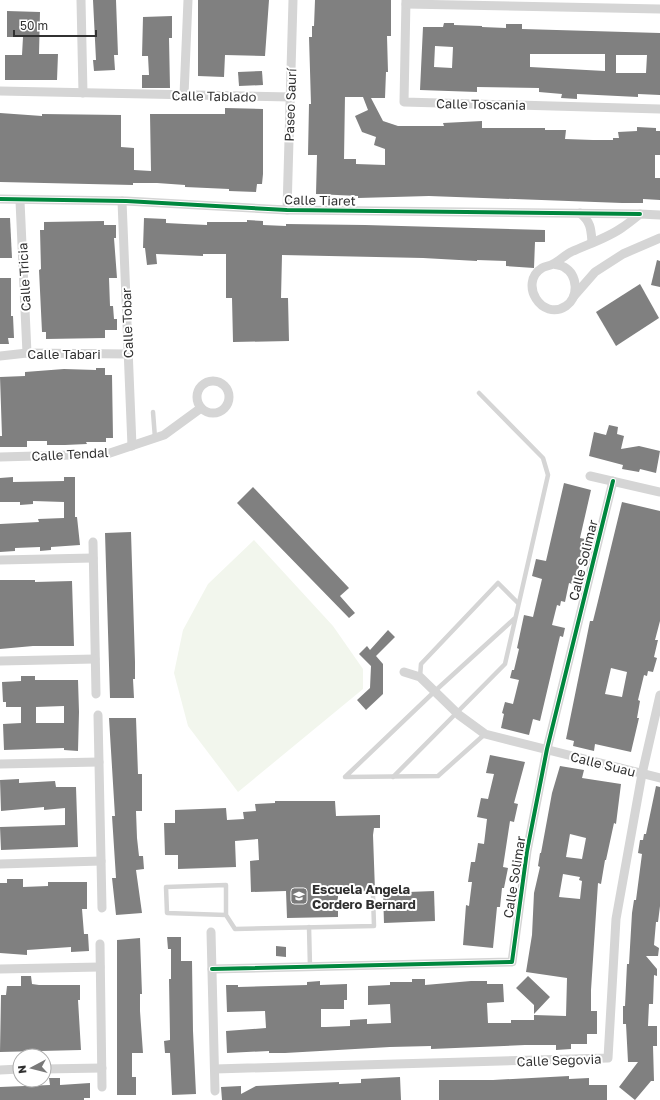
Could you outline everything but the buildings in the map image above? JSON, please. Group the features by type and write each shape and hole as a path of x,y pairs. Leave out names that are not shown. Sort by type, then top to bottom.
{"street":[{"path":"81,0 83,93"},
{"name":"Paseo Saurí","path":"287,210 293,0"},
{"path":"406,2 660,9"},
{"name":"Calle Toscania","path":"406,2 404,102 660,109"},
{"path":"184,95 188,3"},
{"name":"Calle Tablado","path":"0,91 291,97"},
{"name":"Calle Tiaret","path":"0,200 122,201 287,210 660,215"},
{"name":"Calle Tricia","path":"20,201 27,353"},
{"name":"Calle Tobar","path":"122,201 132,446"},
{"path":"580,213 588,219 591,227 592,242"},
{"path":"640,214 622,228 569,253 553,264 542,268 534,276 531,288 534,299 543,307 554,310 566,306 595,272 623,254 660,238"},
{"path":"553,264 564,267 572,275 576,286 573,297"},
{"name":"Calle Tabari","path":"0,356 27,353 128,354"},
{"name":"Calle Tendal","path":"0,457 106,454 164,435 201,408"},
{"path":"590,476 660,492"},
{"name":"Calle Solimar","path":"212,969 512,962 527,851 547,749 613,481"},
{"path":"93,542 96,694"},
{"path":"0,560 93,558"},
{"path":"0,661 95,659"},
{"path":"404,672 420,676 457,713 472,726 485,734"},
{"name":"Calle Segovia","path":"215,1069 608,1058 616,919 642,774 660,695"},
{"path":"98,715 102,908"},
{"name":"Calle Suau","path":"485,734 660,778"},
{"path":"0,764 99,762"},
{"path":"0,864 101,862"},
{"path":"211,932 215,1091"},
{"path":"100,944 102,1087"},
{"path":"0,969 100,967"},
{"path":"52,1069 102,1068"},
{"path":"0,1070 12,1070"}],"lane":[{"path":"393,776 505,664 514,619 548,475 543,458 479,393"},
{"path":"153,412 155,438"},
{"path":"420,676 421,664 498,583 518,603"},
{"path":"485,734 438,776 345,777 435,691 514,619"},
{"path":"226,915 167,913 166,887 226,885 226,915 235,929 374,926 373,895"},
{"path":"309,927 310,967"}],"shaded area":[{"path":"254,540 333,626 363,669 363,689 238,792 188,726 174,673 183,630 208,584"}],"cycle path":[{"path":"0,199 126,201 287,210 640,214"},
{"path":"212,969 512,962 527,851 547,749 613,481"}],"place":[{"name":"Escuela Angela Cordero Bernard","path":"299,896"}]}
